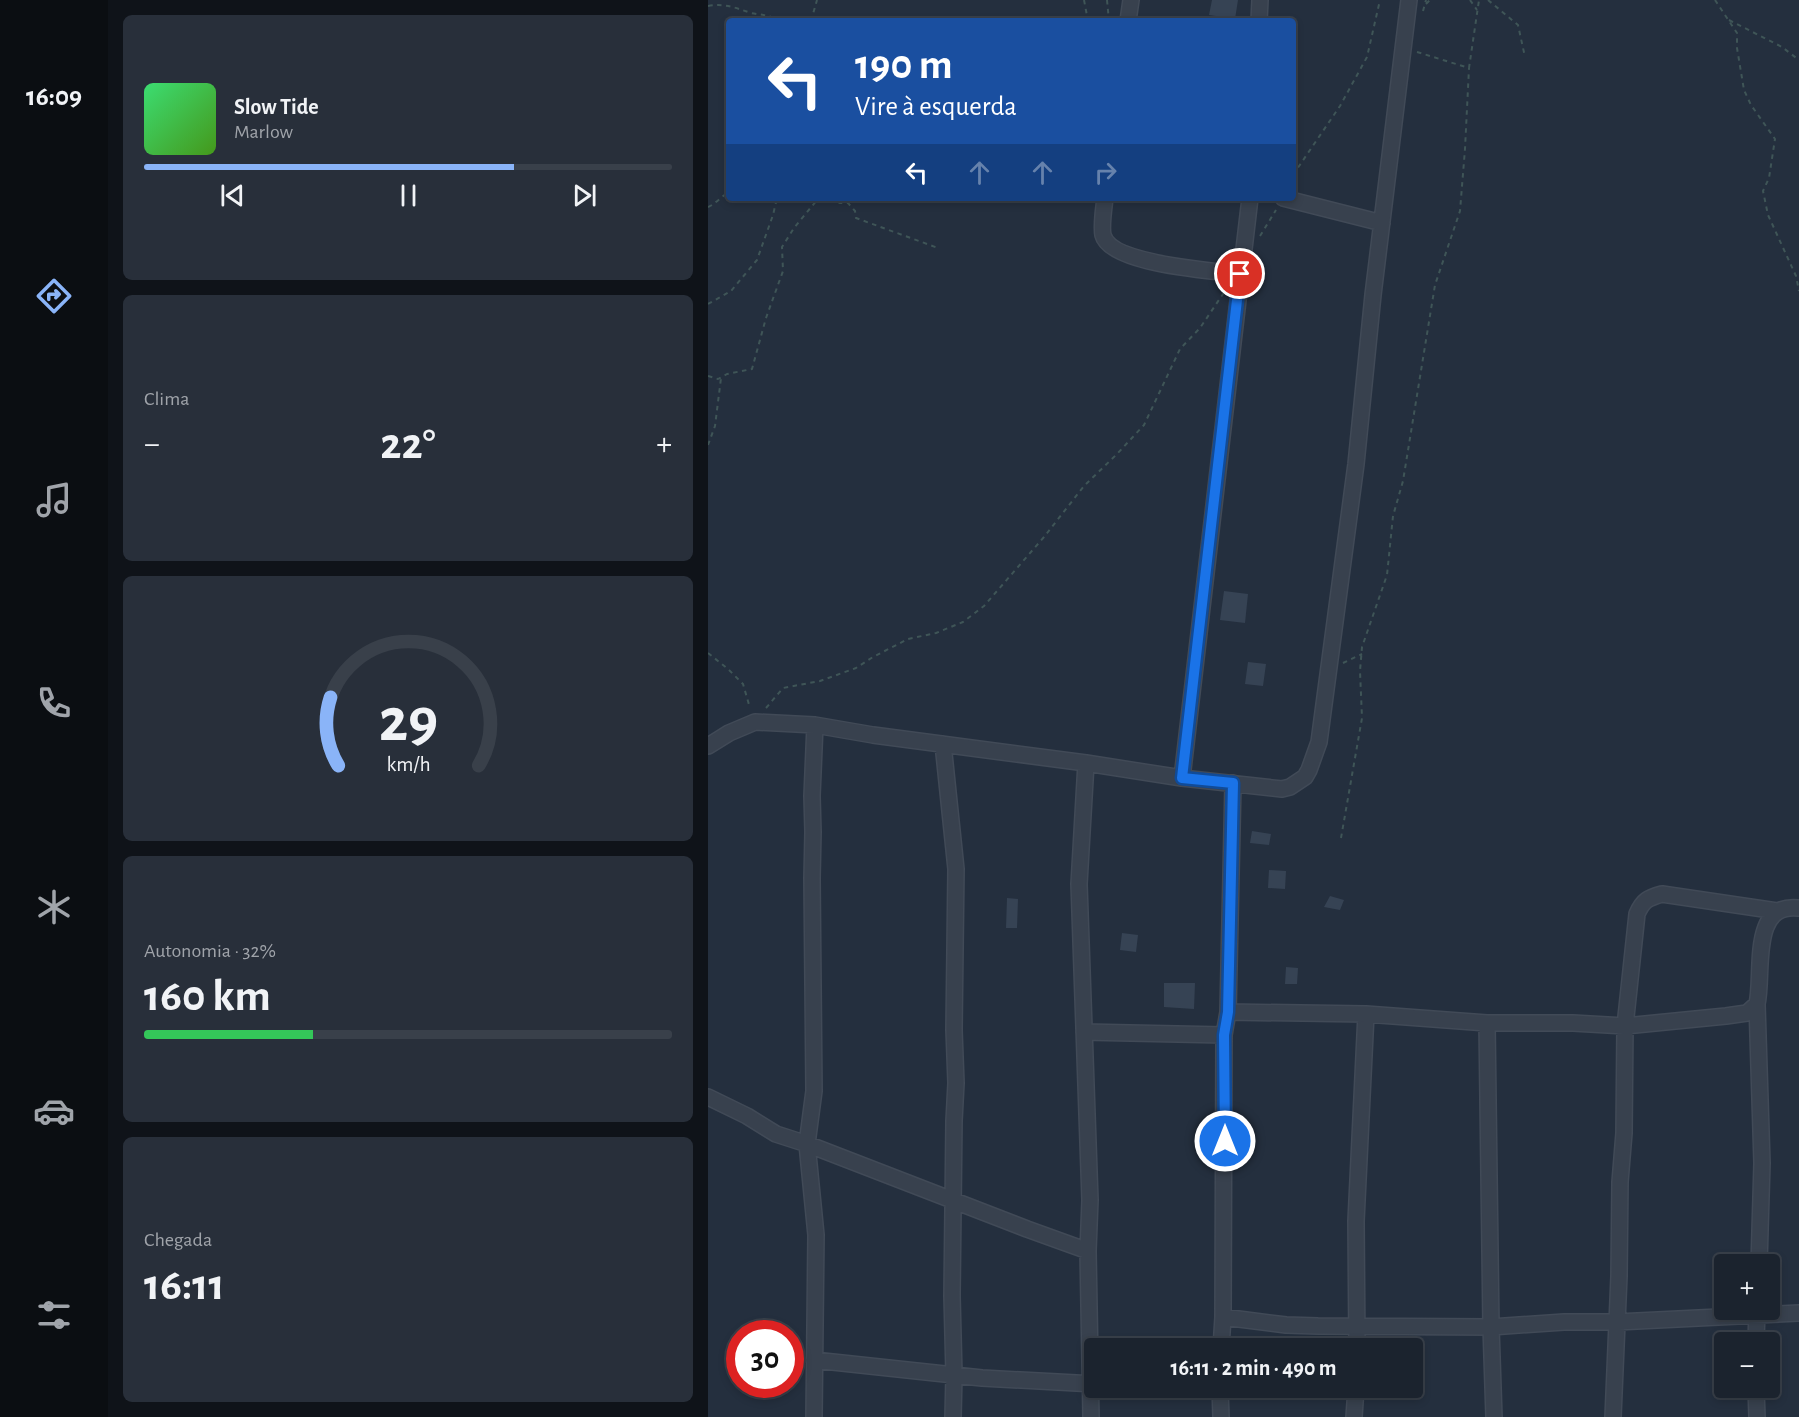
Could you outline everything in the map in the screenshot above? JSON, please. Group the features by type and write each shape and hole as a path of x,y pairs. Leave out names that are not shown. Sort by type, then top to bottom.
{"street":[{"path":"1128,18 1131,0"},
{"path":"1259,18 1260,0"},
{"path":"708,746 729,733 755,722 815,725 1182,778 1282,789 1290,787 1305,777 1310,770 1319,742 1330,670 1409,0"},
{"path":"1106,201 1103,235 1110,246 1130,256 1162,264 1240,274"},
{"path":"1182,778 1250,201"},
{"path":"1295,201 1382,223"},
{"path":"814,1417 816,1235 807,1144 814,1091 812,796 815,725"},
{"path":"943,744 956,869 953,1417"},
{"path":"1086,763 1079,884 1090,1200 1088,1251 1091,1338"},
{"path":"1222,1338 1224,1035 1228,1012 1233,783"},
{"path":"1613,1417 1624,1133 1625,1026 1637,914 1641,905 1648,898 1662,894 1776,911 1799,908"},
{"path":"1759,1254 1762,1163 1757,1004 1760,994 1762,943 1767,922 1776,911"},
{"path":"1228,1012 1366,1014 1487,1023 1573,1023 1625,1026 1747,1013 1757,1004"},
{"path":"1357,1338 1356,1221 1366,1014"},
{"path":"1487,1023 1494,1417"},
{"path":"1084,1032 1224,1035"},
{"path":"708,1097 747,1116 776,1134 1088,1251"},
{"path":"1780,1313 1799,1313"},
{"path":"1223,1317 1286,1325 1491,1327 1714,1315"},
{"path":"814,1360 954,1375 1084,1384"},
{"path":"1091,1417 1092,1398"},
{"path":"1220,1398 1221,1417"},
{"path":"1354,1417 1355,1398"},
{"path":"1756,1398 1757,1417"}],"path":[{"path":"812,18 817,0"},
{"path":"1084,0 1087,18"},
{"path":"1107,0 1108,18"},
{"path":"1296,172 1320,139 1367,57 1380,0"},
{"path":"1424,7 1430,0"},
{"path":"1470,0 1477,12"},
{"path":"1341,838 1362,718 1360,671 1362,647 1387,575 1393,516 1403,481 1435,285 1460,211 1469,68 1479,0"},
{"path":"1488,0 1518,25 1525,57"},
{"path":"1715,0 1737,33 1737,48 1744,90 1751,105 1775,139 1769,178 1762,191 1768,215 1796,276 1799,291"},
{"path":"708,6 730,5 776,18"},
{"path":"1726,18 1782,47 1799,60"},
{"path":"1411,50 1469,68"},
{"path":"708,207 726,194"},
{"path":"708,304 731,291 757,260 776,201"},
{"path":"708,376 718,379 727,374 752,369 766,318 783,271 782,247 816,201"},
{"path":"836,201 848,203 855,211 856,218 938,248"},
{"path":"1258,239 1281,201"},
{"path":"755,722 783,688 820,681 856,668 908,639 936,633 963,622 984,606 1044,537 1084,486 1144,425 1180,349 1200,328 1240,274"},
{"path":"708,446 715,426 721,378"},
{"path":"708,653 742,684 755,722"},
{"path":"1330,670 1362,654"}],"building":[{"path":"1212,0 1238,0 1235,18 1209,15"},
{"path":"1224,591 1248,594 1245,623 1220,620"},
{"path":"1248,662 1266,664 1263,686 1245,684"},
{"path":"1252,831 1271,834 1269,845 1250,843"},
{"path":"1269,870 1286,871 1285,889 1268,888"},
{"path":"1330,896 1344,900 1340,910 1324,907"},
{"path":"1007,898 1018,899 1017,928 1006,928"},
{"path":"1122,933 1138,935 1136,952 1120,950"},
{"path":"1286,967 1298,968 1297,984 1285,984"},
{"path":"1164,983 1195,983 1194,1009 1164,1007"}],"route":[{"path":"1225,1141 1224,1035 1228,1012 1233,783 1182,778 1240,274"}]}
